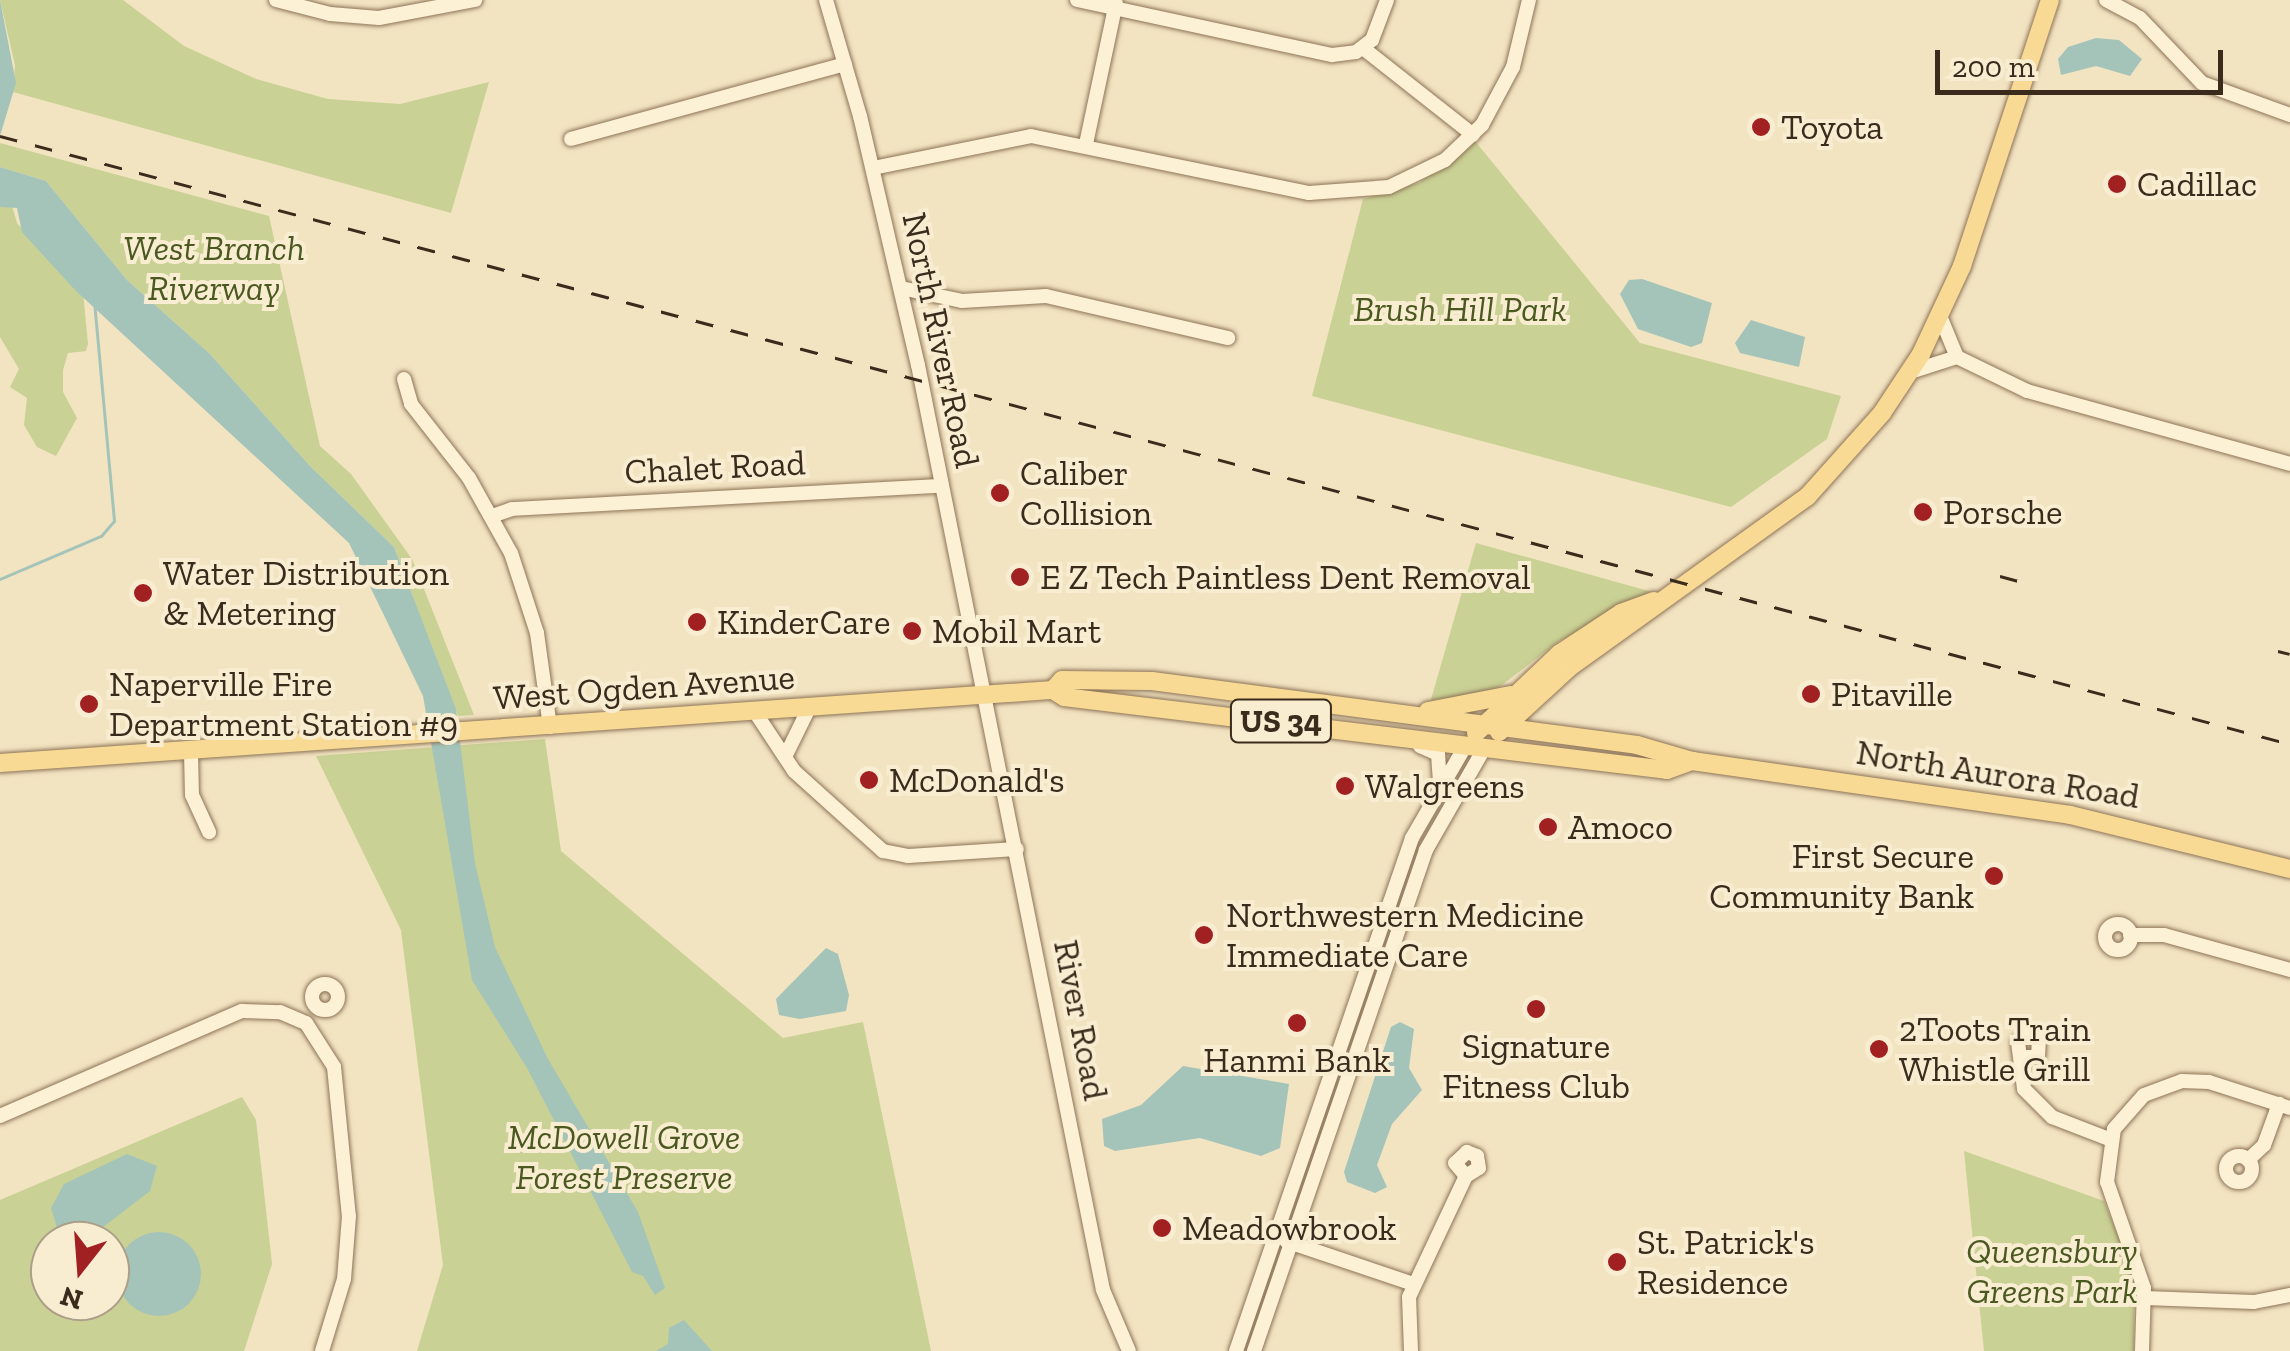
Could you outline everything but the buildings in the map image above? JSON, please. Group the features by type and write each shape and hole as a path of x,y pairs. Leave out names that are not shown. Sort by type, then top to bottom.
{"main road":[{"path":"1476,746 1570,667 1818,486 1910,372 1940,316 1985,205 2050,0"},
{"path":"1476,746 1481,726 1510,696 1621,613 1674,594"},
{"name":"West Ogden Avenue","path":"1053,690 1062,680 1124,679 1311,701"},
{"name":"West Ogden Avenue","path":"0,763 1053,690 1064,698 1476,746"},
{"path":"1399,714 1510,696"},
{"name":"North Aurora Road","path":"1311,701 1664,750 1692,762 2032,808 2290,869"},
{"name":"North Aurora Road","path":"1476,746 1667,770 1692,762"}],"street":[{"path":"276,0 330,14 380,18 475,0"},
{"name":"North River Road","path":"826,0 873,168 901,288 984,696"},
{"path":"1077,0 1116,4 1326,54 1363,48 1377,31 1387,0"},
{"path":"873,168 1012,138 1086,144 1340,195 1413,178 1474,134 1508,80 1528,0"},
{"path":"2106,0 2140,18 2202,83 2290,114"},
{"path":"1086,144 1116,4"},
{"path":"1363,48 1474,134"},
{"path":"571,139 845,64"},
{"path":"901,288 962,301 1046,296 1228,338"},
{"path":"1940,316 1957,357 2039,396 2290,464"},
{"path":"1910,372 1957,357"},
{"path":"404,379 411,404 492,516 530,605 550,726"},
{"name":"Chalet Road","path":"492,516 530,508 942,486"},
{"name":"River Road","path":"984,696 1103,1290 1129,1351"},
{"path":"786,758 809,708"},
{"path":"755,712 808,785 890,854 1017,850"},
{"path":"1387,734 1438,754 1440,783"},
{"path":"1236,1351 1406,855 1440,783 1476,746"},
{"path":"1254,1351 1426,850 1476,746"},
{"path":"191,752 192,795 208,832"},
{"path":"2130,935 2164,935 2290,970"},
{"path":"306,1023 317,1008"},
{"path":"0,1116 242,1012 280,1012 306,1023 334,1068 350,1216 344,1279 322,1351"},
{"path":"2022,1057 2024,1089 2044,1111 2109,1139"},
{"path":"2142,1351 2144,1298 2107,1182 2109,1139 2136,1102 2170,1083 2209,1082 2284,1106 2264,1145 2248,1160"},
{"path":"1411,1351 1407,1316 1414,1284 1466,1176"},
{"path":"1275,1238 1414,1284"},
{"path":"2144,1298 2254,1302 2290,1295"}],"green space":[{"path":"0,0 123,0 184,46 256,79 328,99 400,104 489,82 451,213 13,92 15,65"},
{"name":"Brush Hill Park","path":"1475,141 1640,343 1841,396 1827,439 1731,507 1312,396 1363,199 1419,183"},
{"name":"West Branch Riverway","path":"0,143 269,216 320,446 351,474 412,559 474,715 458,716 394,547 310,466 209,353 127,280 46,181 0,167"},
{"path":"12,206 17,223 83,292 88,344 86,351 68,353 63,370 63,392 77,418 56,456 37,447 24,425 27,398 10,387 19,369 0,337 0,207"},
{"path":"1476,543 1656,593 1559,641 1494,691 1430,703"},
{"name":"McDowell Grove Forest Preserve","path":"545,739 561,851 783,1038 863,1022 931,1351 417,1351 443,1265 401,930 316,756"},
{"path":"242,1097 256,1120 272,1264 244,1351 0,1351 0,1200"},
{"name":"Queensbury Greens Park","path":"1964,1151 2104,1201 2134,1277 2134,1351 1984,1351"}],"water":[{"path":"0,0 16,83 0,136"},
{"path":"2096,38 2119,40 2142,59 2130,76 2096,66 2061,75 2058,59 2068,47"},
{"path":"0,167 46,181 127,280 209,353 310,466 394,547 456,709 475,863 495,947 548,1059 638,1212 665,1288 655,1295 643,1276 632,1272 527,1068 472,980 423,696 349,543 75,290 22,232 17,208 0,207"},
{"path":"1642,279 1712,303 1702,343 1691,347 1638,329 1620,294 1629,280"},
{"path":"1751,320 1805,337 1799,367 1740,353 1735,343"},
{"path":"826,948 838,954 849,995 846,1011 800,1019 779,1015 776,999"},
{"path":"1400,1022 1414,1029 1409,1068 1422,1090 1392,1124 1377,1165 1387,1187 1375,1193 1347,1182 1344,1172 1391,1027"},
{"path":"1183,1066 1289,1084 1280,1148 1261,1156 1200,1138 1115,1151 1104,1146 1102,1119 1141,1105"},
{"path":"127,1154 157,1166 150,1191 111,1221 55,1221 51,1208 64,1184"},
{"path":"151,1232 175,1235 189,1244 201,1266 198,1290 183,1309 167,1316 151,1316 130,1305 130,1243 135,1239"},
{"path":"684,1320 712,1351 656,1351 668,1344 669,1328"}],"waterway":[{"path":"0,579 101,536 114,521 94,303"}],"railway":[{"path":"0,136 2290,744"},
{"path":"2000,576 2023,582"},
{"path":"2278,651 2290,654"}],"place":[{"name":"Toyota","path":"1761,127"},
{"name":"Cadillac","path":"2117,184"},
{"name":"Caliber Collision","path":"1000,493"},
{"name":"Porsche","path":"1923,512"},
{"name":"E Z Tech Paintless Dent Removal","path":"1020,577"},
{"name":"Water Distribution & Metering","path":"143,593"},
{"name":"KinderCare","path":"697,622"},
{"name":"Mobil Mart","path":"912,631"},
{"name":"Pitaville","path":"1811,694"},
{"name":"Naperville Fire Department Station #9","path":"89,704"},
{"name":"McDonald's","path":"869,780"},
{"name":"Walgreens","path":"1345,786"},
{"name":"Amoco","path":"1548,827"},
{"name":"First Secure Community Bank","path":"1994,876"},
{"name":"Northwestern Medicine Immediate Care","path":"1204,935"},
{"name":"Signature Fitness Club","path":"1536,1009"},
{"name":"Hanmi Bank","path":"1297,1023"},
{"name":"2Toots Train Whistle Grill","path":"1879,1049"},
{"name":"Meadowbrook","path":"1162,1228"},
{"name":"St. Patrick's Residence","path":"1617,1262"}]}
